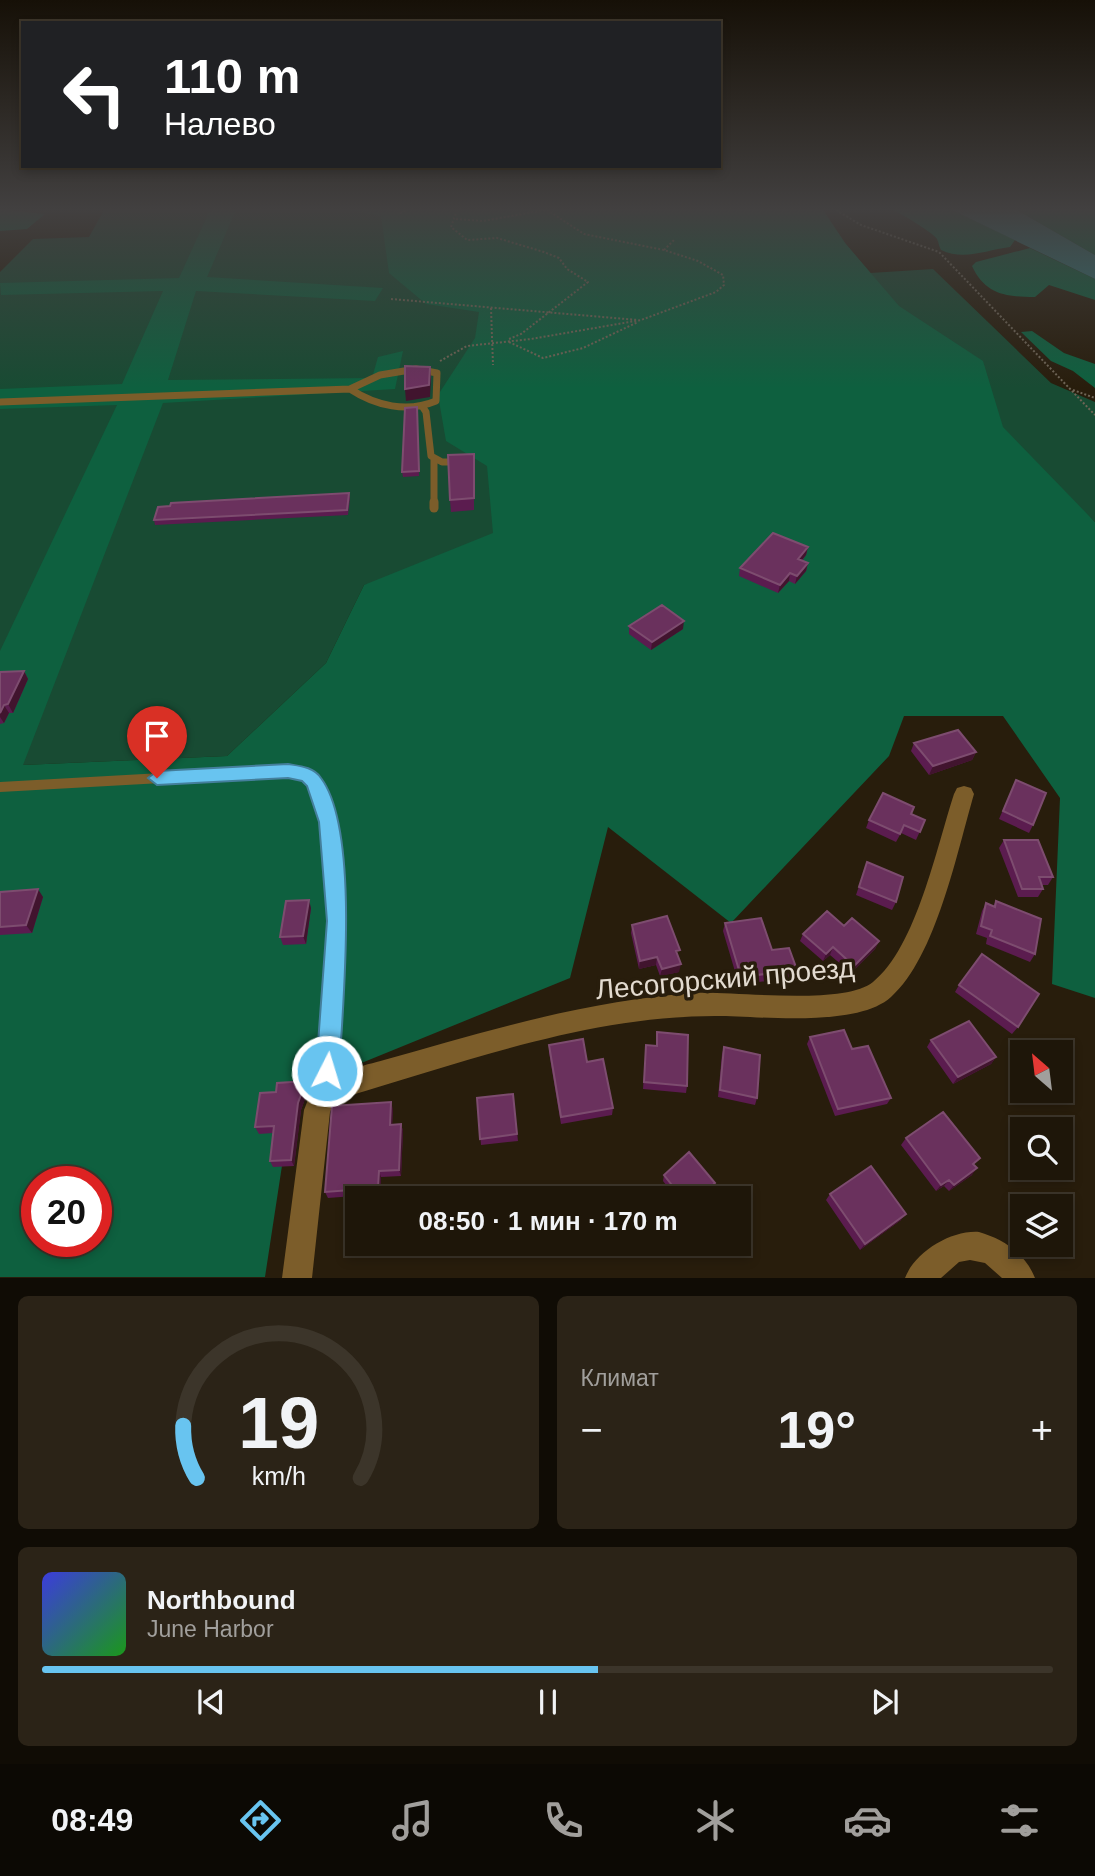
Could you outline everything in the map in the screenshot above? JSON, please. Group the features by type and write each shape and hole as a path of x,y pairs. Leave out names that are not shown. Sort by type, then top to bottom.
{"street":[{"name":"Лесогорский проезд","path":"325,1094 340,1086 491,1042 630,1010 700,1005 842,1004 879,993 897,974 914,944 964,794"},
{"path":"297,1278 317,1110 325,1094"},
{"path":"919,1278 959,1247 981,1247 1007,1258 1021,1278"}],"lane":[{"path":"0,402 350,389 380,404 422,406 436,401 437,373 405,371 362,381 350,389"},
{"path":"422,406 426,412 429,452 433,460 434,508"},
{"path":"433,460 468,461"},
{"path":"0,787 288,771 307,775 315,782 328,822 337,921 325,1094"}],"path":[{"path":"506,341 521,334 564,298 589,282 568,270"},
{"path":"405,371 413,363 443,361 467,346 641,320 716,292 726,280 713,270"},
{"path":"956,270 1095,415"},
{"path":"391,299 491,308 552,309 641,320"},
{"path":"491,308 493,365"},
{"path":"506,341 543,358 583,348 628,330 641,320"},
{"path":"1070,388 1095,398"}],"green space":[{"path":"2,270 867,270 870,273 934,270 1051,383 1095,402 1095,522 1078,506 364,585 326,663 227,756 23,765 0,657 0,272"},
{"path":"183,270 210,270 207,277 383,288 375,301 196,291 168,380 372,378 378,357 403,351 395,389 163,403 23,765 227,756 326,663 364,585 493,533 487,466 446,441 438,395 475,338 479,312 426,304 389,273 389,270 868,270 899,306 983,361 1003,427 1095,522 1095,998 1052,984 1060,798 1003,716 904,716 889,756 731,923 608,827 570,978 332,1075 298,1061 265,1277 0,1277 0,651 117,405 0,409 0,389 122,384 163,291 1,295 0,283 179,278"},
{"path":"974,270 1075,270 1095,279 1095,300 1049,285 1035,297 1005,295 983,283"},
{"path":"1032,331 1064,353 1095,364 1095,388 1073,371 1051,361 1021,332"}],"water":[{"path":"1076,270 1095,270 1095,279"}],"building":[{"path":"405,366 430,367 429,385 405,389"},
{"path":"417,407 419,471 402,472 405,408"},
{"path":"474,454 474,498 450,500 448,455"},
{"path":"349,493 347,510 154,520 158,507 170,506 171,503"},
{"path":"773,533 808,547 798,559 808,563 797,576 790,573 780,585 740,568"},
{"path":"662,605 684,621 652,642 629,626"},
{"path":"24,671 8,704 4,705 0,713 0,672"},
{"path":"958,730 976,752 933,766 914,743"},
{"path":"1016,780 1046,793 1033,825 1003,811"},
{"path":"883,793 914,807 911,814 925,820 920,832 904,825 900,834 869,820"},
{"path":"1004,840 1038,840 1053,877 1039,877 1043,889 1022,889"},
{"path":"867,862 903,877 896,902 859,887"},
{"path":"38,889 26,925 0,927 0,892"},
{"path":"309,900 303,936 280,937 286,901"},
{"path":"996,901 1041,919 1035,954 990,936 992,930 981,926 986,903 995,907"},
{"path":"827,911 844,926 852,918 879,941 854,966 833,947 826,954 803,934"},
{"path":"667,916 680,950 676,951 681,964 662,969 657,957 640,961 632,925"},
{"path":"761,918 772,950 789,948 797,970 741,977 725,923"},
{"path":"982,954 1039,994 1018,1027 959,985"},
{"path":"969,1021 996,1057 958,1077 931,1040"},
{"path":"844,1030 852,1049 868,1046 891,1098 838,1109 810,1037"},
{"path":"657,1032 688,1035 687,1086 644,1082 646,1045 657,1046"},
{"path":"583,1039 587,1062 603,1059 613,1108 561,1117 549,1045"},
{"path":"724,1047 760,1055 757,1098 720,1090"},
{"path":"306,1081 298,1103 291,1160 270,1161 274,1126 255,1127 260,1093 276,1092 277,1083"},
{"path":"513,1094 517,1134 480,1139 477,1098"},
{"path":"391,1102 390,1125 401,1124 399,1170 379,1171 378,1186 345,1186 345,1190 325,1192 332,1106"},
{"path":"943,1112 980,1158 973,1164 977,1168 954,1185 949,1180 941,1185 906,1138"},
{"path":"689,1152 715,1183 712,1186 673,1186 664,1175"},
{"path":"871,1166 906,1214 865,1244 830,1194"}],"route":[{"path":"157,778 288,771 307,775 315,782 328,822 337,921 327,1071"}]}
